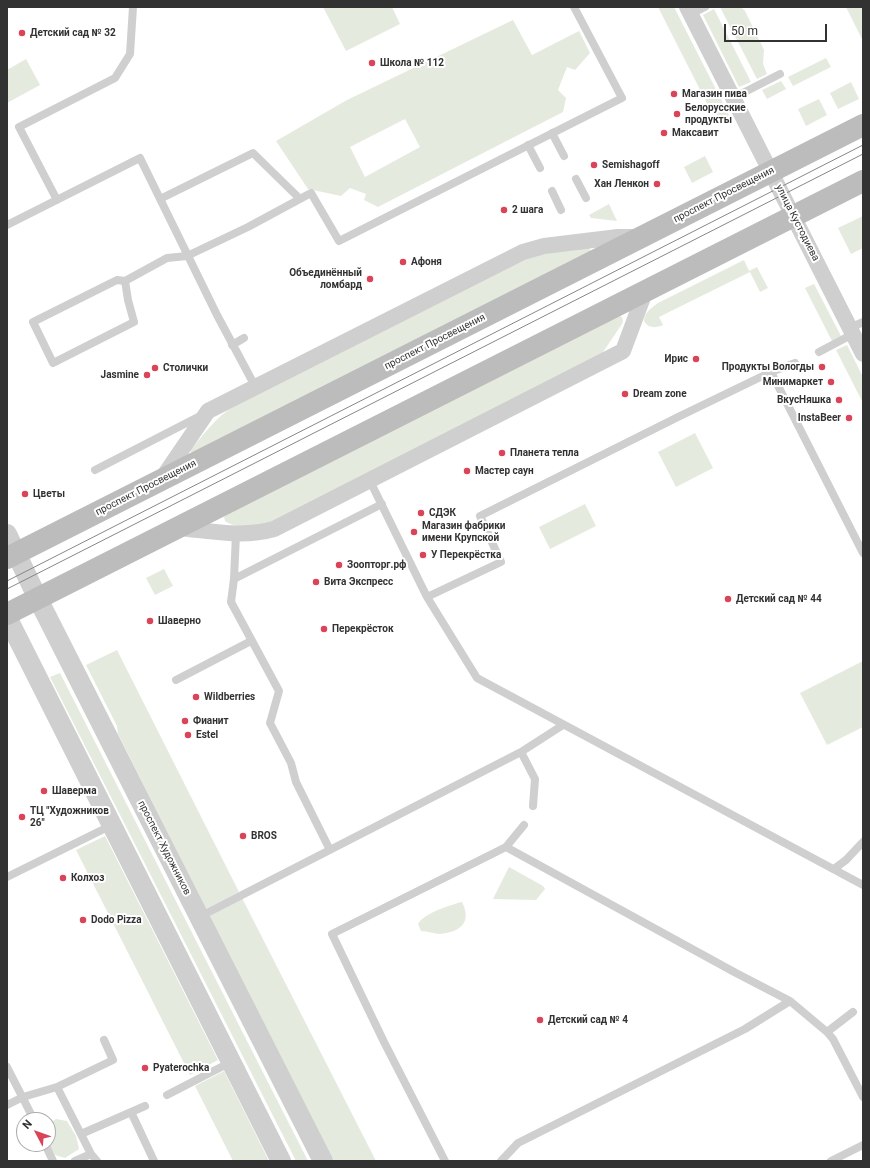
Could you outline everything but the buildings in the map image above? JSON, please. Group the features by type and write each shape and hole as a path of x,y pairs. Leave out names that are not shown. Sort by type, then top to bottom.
{"main road":[{"name":"проспект Просвещения","path":"12,556 863,125"},
{"path":"7,616 863,181"}],"street":[{"name":"улица Кустодиева","path":"694,9 733,98 793,216 855,328 863,354"},
{"path":"161,480 208,411 532,248 618,237 642,237"},
{"path":"179,528 236,534 262,533 274,529 370,481 623,351 645,292"},
{"name":"проспект Художников","path":"7,534 12,556 38,599 322,1161"},
{"path":"7,616 281,1161"}],"lane":[{"path":"57,200 19,126 115,78 130,54 133,7"},
{"path":"125,281 134,322 53,362 33,322 117,280 125,281 168,258 187,256 248,227 311,193 339,241 622,98 574,7"},
{"path":"733,98 780,74"},
{"path":"552,133 564,156"},
{"path":"528,145 540,168"},
{"path":"160,199 253,153 300,199"},
{"path":"7,225 140,158 187,256 232,345 256,388"},
{"path":"576,179 586,198"},
{"path":"552,191 561,210"},
{"path":"819,352 855,328"},
{"path":"232,345 244,338"},
{"path":"427,597 501,562 480,516 678,417 771,372 795,363"},
{"path":"771,372 863,553"},
{"path":"95,470 208,411"},
{"path":"370,481 427,597 477,678 863,885"},
{"path":"234,579 382,504"},
{"path":"236,534 234,579 230,602 279,691 270,723 291,763 296,782 330,850"},
{"path":"176,680 251,641"},
{"path":"199,916 520,752 563,725"},
{"path":"520,752 535,779 533,806"},
{"path":"7,877 112,825"},
{"path":"445,1161 384,1042 332,934 506,847 524,825"},
{"path":"834,869 846,860 863,842"},
{"path":"506,847 790,1001 827,1032 833,1039 863,1097"},
{"path":"501,1161 518,1143 745,1028 790,1001"},
{"path":"827,1032 853,1012"},
{"path":"7,1104 22,1097 57,1088 113,1060 104,1040"},
{"path":"167,1095 231,1062"},
{"path":"7,1068 30,1112"},
{"path":"57,1088 91,1154 97,1161"},
{"path":"82,1134 145,1106"},
{"path":"131,1112 154,1161"},
{"path":"831,1161 863,1145"},
{"path":"75,1161 91,1154"}],"shaded area":[{"path":"323,7 392,7 400,24 346,51"},
{"path":"658,7 674,7 731,119 718,125"},
{"path":"720,7 741,7 745,11 764,50 763,64 767,74 757,79"},
{"path":"846,7 863,7 863,41"},
{"path":"714,9 751,82 739,87 703,15"},
{"path":"513,20 532,55 579,31 590,53 575,70 567,67 558,90 566,98 563,112 378,207 364,200 366,194 350,188 341,196 308,189 276,141 347,100","holes":["405,119 420,147 365,177 350,147"]},
{"path":"826,58 831,67 793,86 788,77"},
{"path":"26,59 40,85 7,103 7,70"},
{"path":"781,81 786,89 767,99 762,90"},
{"path":"851,82 859,99 838,109 830,93"},
{"path":"819,99 827,115 806,126 798,109"},
{"path":"705,156 713,172 692,183 684,167"},
{"path":"609,204 617,221 591,218 589,215"},
{"path":"863,216 863,248 851,254 838,228"},
{"path":"589,248 591,251 191,453 190,450 211,426 233,407 529,258 545,252"},
{"path":"744,260 749,271 757,267 768,288 760,292 750,272 659,317 663,325 650,327 644,321 644,318 650,309 658,303"},
{"path":"814,284 841,336 832,341 805,288"},
{"path":"619,316 622,317 622,324 601,355 270,523 253,526 235,526 225,521 224,517 227,514"},
{"path":"847,345 863,377 863,403 836,350"},
{"path":"695,433 713,468 676,487 658,452"},
{"path":"585,504 596,526 550,549 539,527"},
{"path":"164,569 173,586 155,595 146,578"},
{"path":"117,650 239,892 206,909 118,734 117,726 86,665"},
{"path":"863,661 863,727 827,745 800,693"},
{"path":"60,673 308,1161 296,1161 50,677"},
{"path":"105,836 218,1060 190,1075 76,850"},
{"path":"509,867 543,886 545,889 536,900 493,899"},
{"path":"242,898 376,1161 334,1161 209,915"},
{"path":"462,902 466,915 463,925 459,928 454,931 440,934 421,931 418,924 426,916 438,910"},
{"path":"224,1071 269,1161 233,1161 195,1086"},
{"path":"56,1119 67,1121 76,1136 79,1149 65,1158 55,1155 53,1152 56,1152"}],"tram line":[{"path":"7,581 863,145"},
{"path":"7,589 863,154"}],"place":[{"name":"Детский сад № 32","path":"22,33"},
{"name":"Школа № 112","path":"372,63"},
{"name":"Магазин пива","path":"674,94"},
{"name":"Белорусские продукты","path":"677,114"},
{"name":"Максавит","path":"664,133"},
{"name":"Semishagoff","path":"594,165"},
{"name":"Хан Ленкон","path":"657,184"},
{"name":"2 шага","path":"504,210"},
{"name":"Афоня","path":"403,262"},
{"name":"Объединённый ломбард","path":"370,279"},
{"name":"Ирис","path":"696,359"},
{"name":"Продукты Вологды","path":"822,367"},
{"name":"Столички","path":"155,368"},
{"name":"Jasmine","path":"147,375"},
{"name":"Минимаркет","path":"831,382"},
{"name":"Dream zone","path":"625,394"},
{"name":"ВкусНяшка","path":"839,400"},
{"name":"InstaBeer","path":"849,418"},
{"name":"Планета тепла","path":"502,453"},
{"name":"Мастер саун","path":"467,471"},
{"name":"Цветы","path":"25,494"},
{"name":"СДЭК","path":"421,513"},
{"name":"Магазин фабрики имени Крупской","path":"414,532"},
{"name":"У Перекрёстка","path":"423,555"},
{"name":"Зоопторг.рф","path":"339,565"},
{"name":"Вита Экспресс","path":"316,582"},
{"name":"Детский сад № 44","path":"728,599"},
{"name":"Шаверно","path":"150,621"},
{"name":"Перекрёсток","path":"324,629"},
{"name":"Wildberries","path":"196,697"},
{"name":"Фианит","path":"185,721"},
{"name":"Estel","path":"188,735"},
{"name":"Шаверма","path":"44,791"},
{"name":"ТЦ \"Художников 26\"","path":"22,817"},
{"name":"BROS","path":"243,836"},
{"name":"Колхоз","path":"63,878"},
{"name":"Dodo Pizza","path":"83,920"},
{"name":"Детский сад № 4","path":"540,1020"},
{"name":"Pyaterochka","path":"145,1068"}]}
